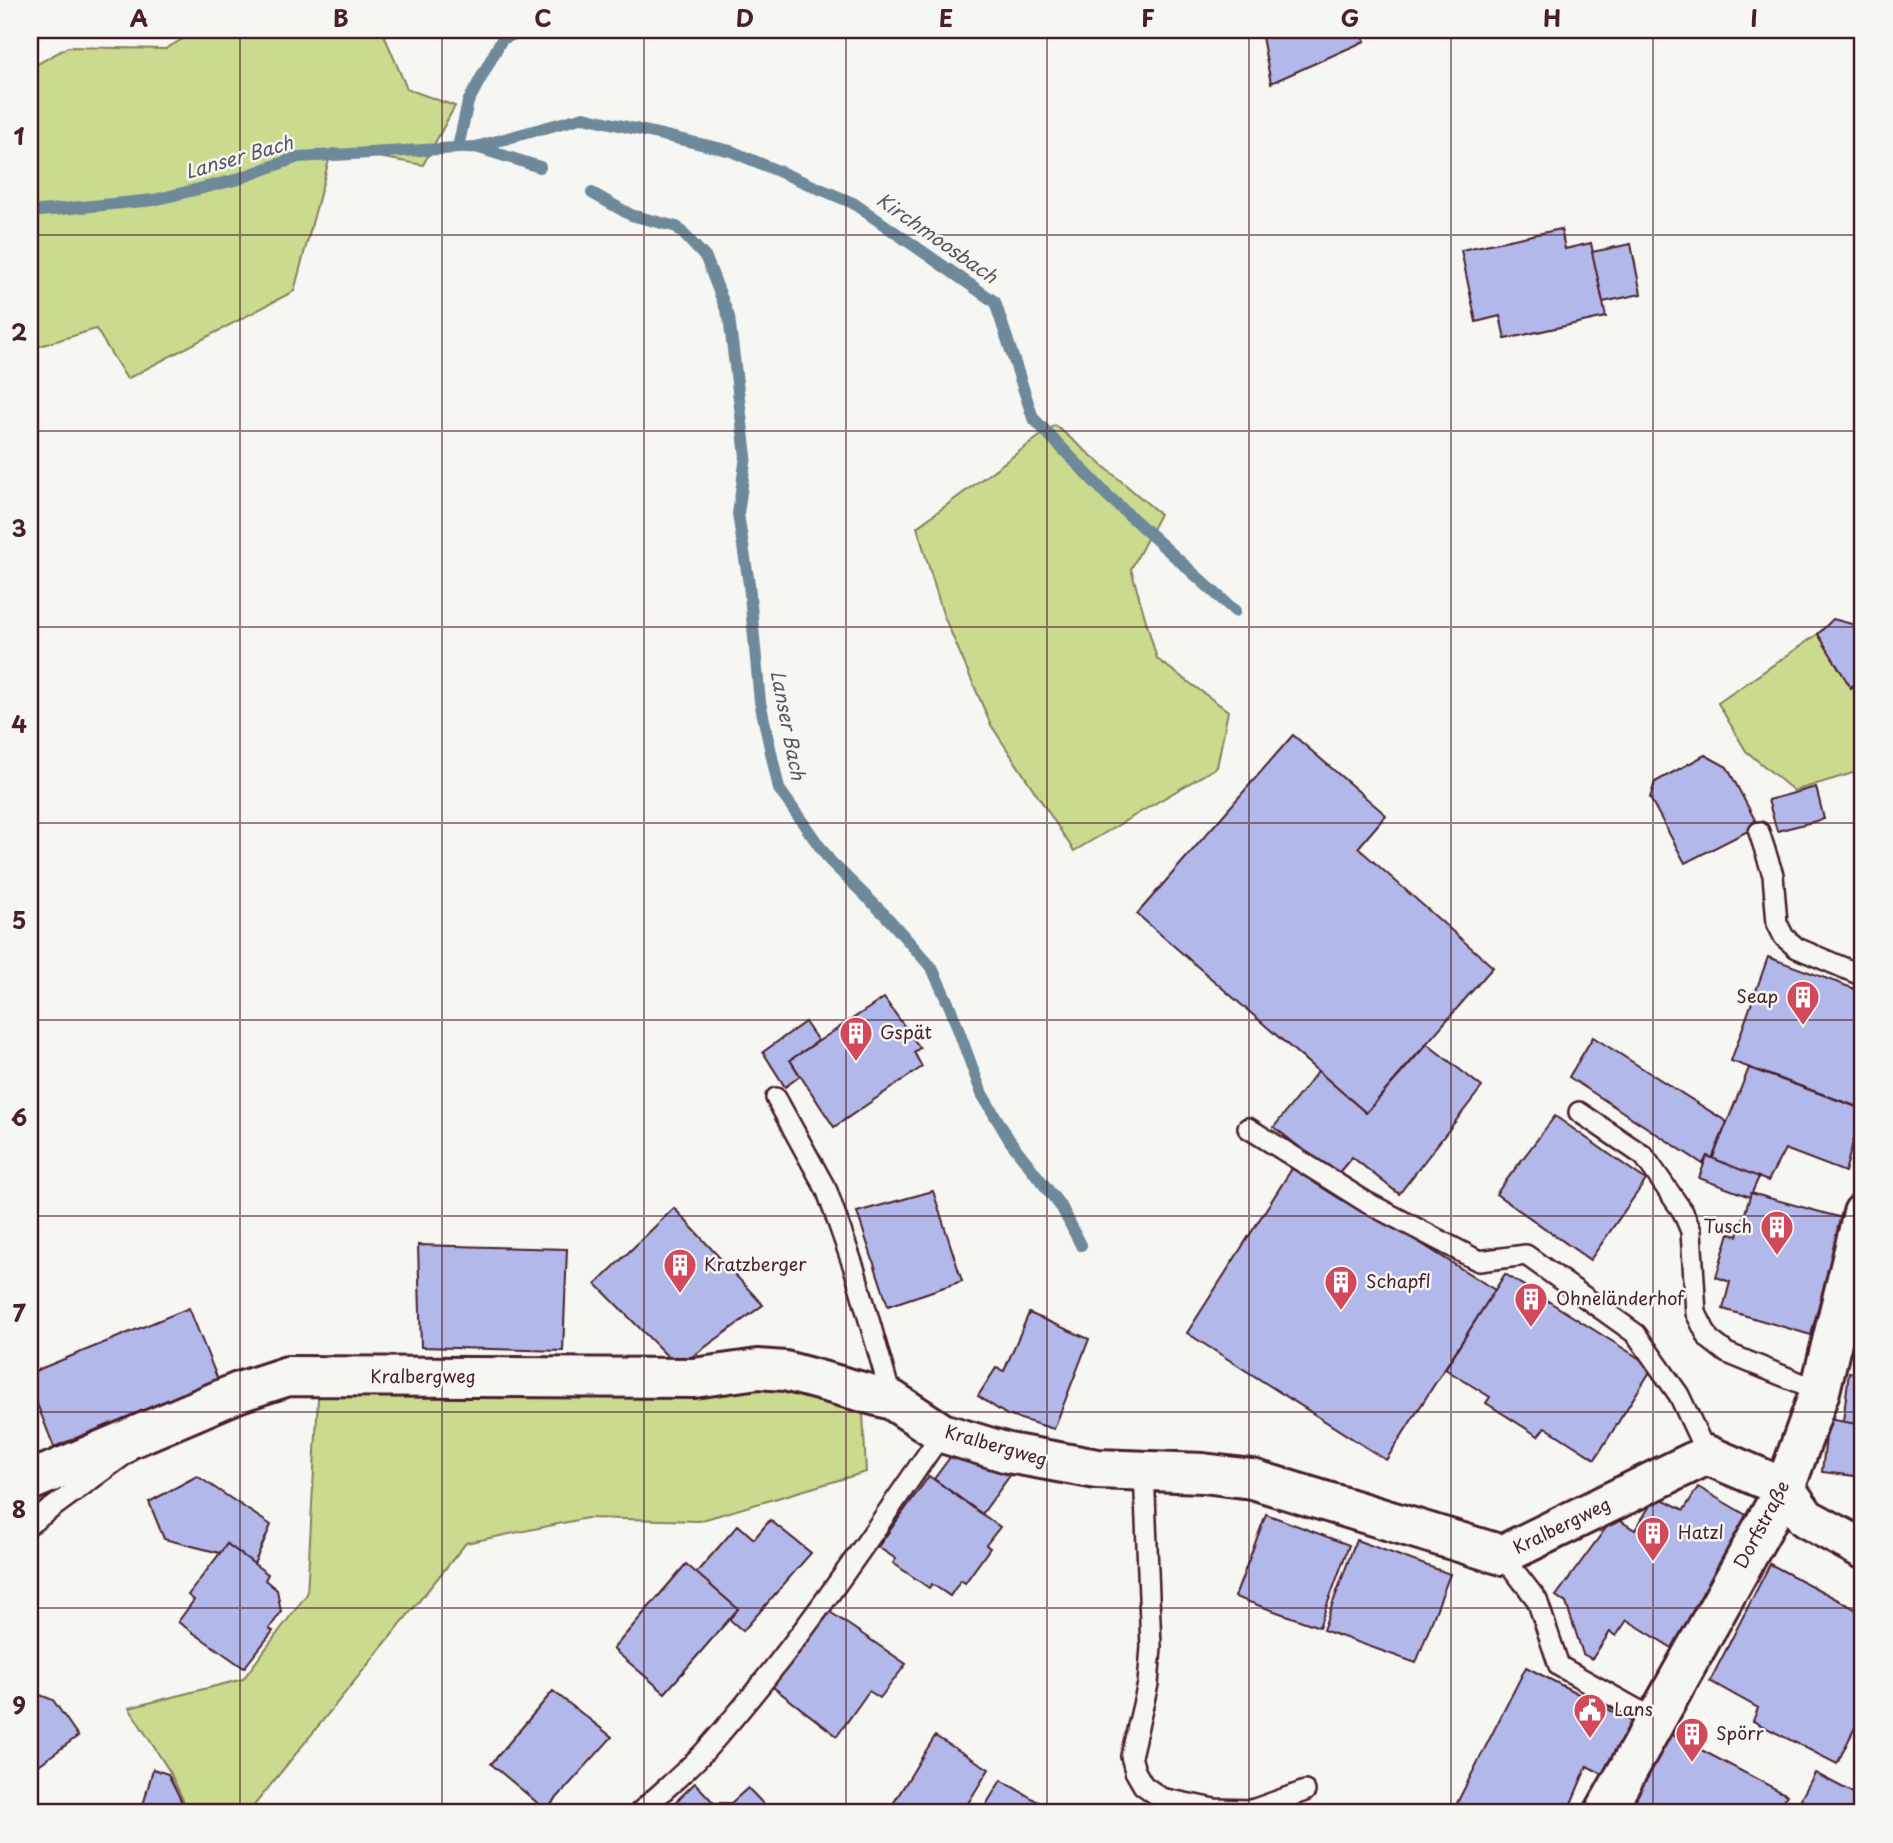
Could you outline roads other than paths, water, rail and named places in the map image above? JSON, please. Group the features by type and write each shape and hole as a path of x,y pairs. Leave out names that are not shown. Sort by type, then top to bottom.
{"street":[{"name":"Dorfstraße","path":"1605,1813 1654,1719 1784,1488 1820,1391 1863,1213"},
{"name":"Kralbergweg","path":"30,1480 162,1423 288,1376 694,1378 772,1369 892,1401 942,1433 1038,1460 1097,1469 1252,1479 1502,1555 1707,1455"},
{"path":"1707,1455 1784,1488 1806,1518 1863,1549"}],"lane":[{"path":"1759,832 1773,876 1777,923 1784,937 1797,948 1863,976"},
{"path":"776,1098 827,1191 855,1270 892,1401"},
{"path":"1579,1112 1644,1156 1683,1212 1691,1231 1696,1313 1709,1339 1727,1353 1820,1391"},
{"path":"1248,1128 1366,1202 1479,1261 1525,1255 1636,1334 1679,1395 1707,1455"},
{"path":"30,1524 112,1466 162,1423"},
{"path":"639,1813 703,1753 739,1711 836,1588 942,1433"},
{"path":"1144,1470 1151,1647 1148,1684 1131,1756 1135,1771 1143,1785 1161,1798 1214,1809 1252,1810 1305,1791"},
{"path":"1502,1555 1537,1600 1559,1666 1654,1719"}],"waterway":[{"path":"458,147 468,102 502,39 525,30"},
{"name":"Kirchmoosbach","path":"476,147 584,117 731,151 853,203 995,302 1033,418 1108,496 1235,611"},
{"name":"Lanser Bach","path":"30,212 154,200 235,180 298,157 476,147 540,167"},
{"name":"Lanser Bach","path":"592,193 631,215 677,227 706,258 729,317 746,456 738,514 749,584 760,702 779,789 830,861 886,916 932,968 950,1007 982,1094 1010,1141 1062,1208 1081,1245"}],"place":[{"name":"Seap","path":"1803,1027"},
{"name":"Gspät","path":"856,1063"},
{"name":"Tusch","path":"1777,1257"},
{"name":"Kratzberger","path":"680,1295"},
{"name":"Schapfl","path":"1341,1312"},
{"name":"Ohneländerhof","path":"1531,1329"},
{"name":"Hatzl","path":"1653,1563"},
{"name":"Lans","path":"1590,1740"},
{"name":"Spörr","path":"1692,1764"}]}
